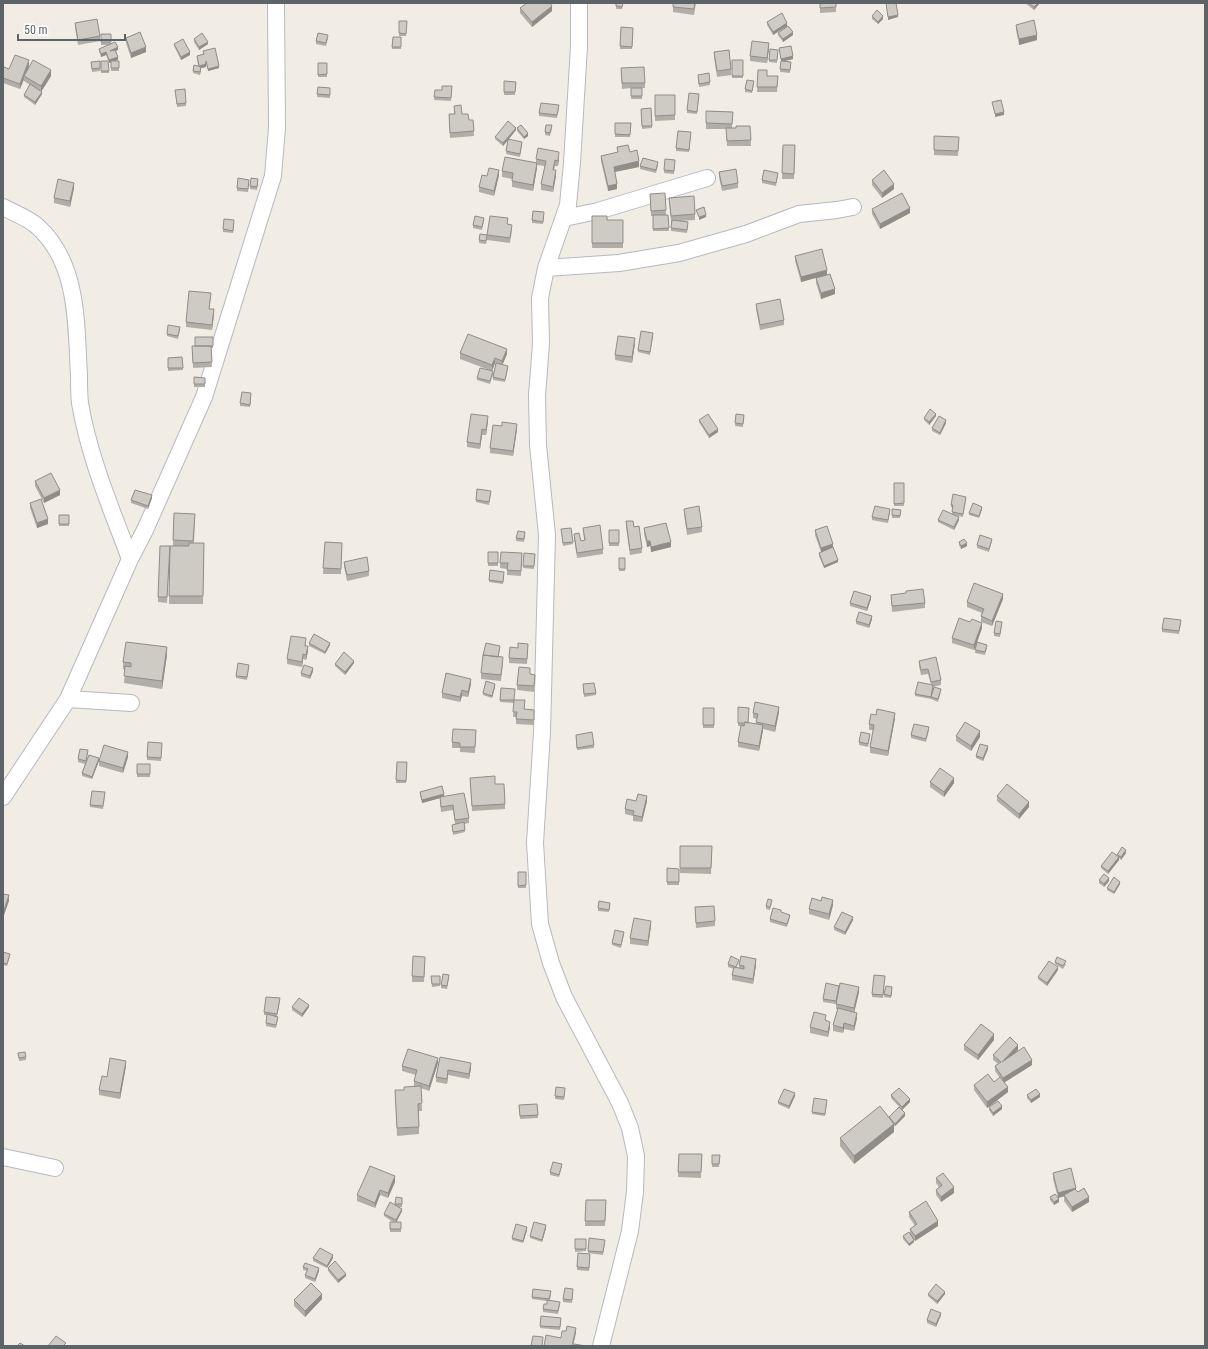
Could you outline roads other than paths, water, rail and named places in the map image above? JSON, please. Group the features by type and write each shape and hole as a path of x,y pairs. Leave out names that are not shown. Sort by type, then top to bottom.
{"street":[{"path":"3,797 68,699 204,397 273,176 277,128 276,3"},
{"path":"579,3 579,46 568,205 546,268 540,298 541,344 537,395 538,446 547,535 542,732 535,843 540,924 550,963 564,997 620,1103 630,1128 636,1156 635,1192 630,1231 601,1346"},
{"path":"564,218 598,211 707,178"},
{"path":"3,207 36,225 52,240 64,263 71,286 75,314 80,402 85,425 104,489 130,559"},
{"path":"546,268 619,263 679,253 746,234 799,214 852,207"},
{"path":"68,699 131,703"},
{"path":"3,1156 55,1168"}]}
